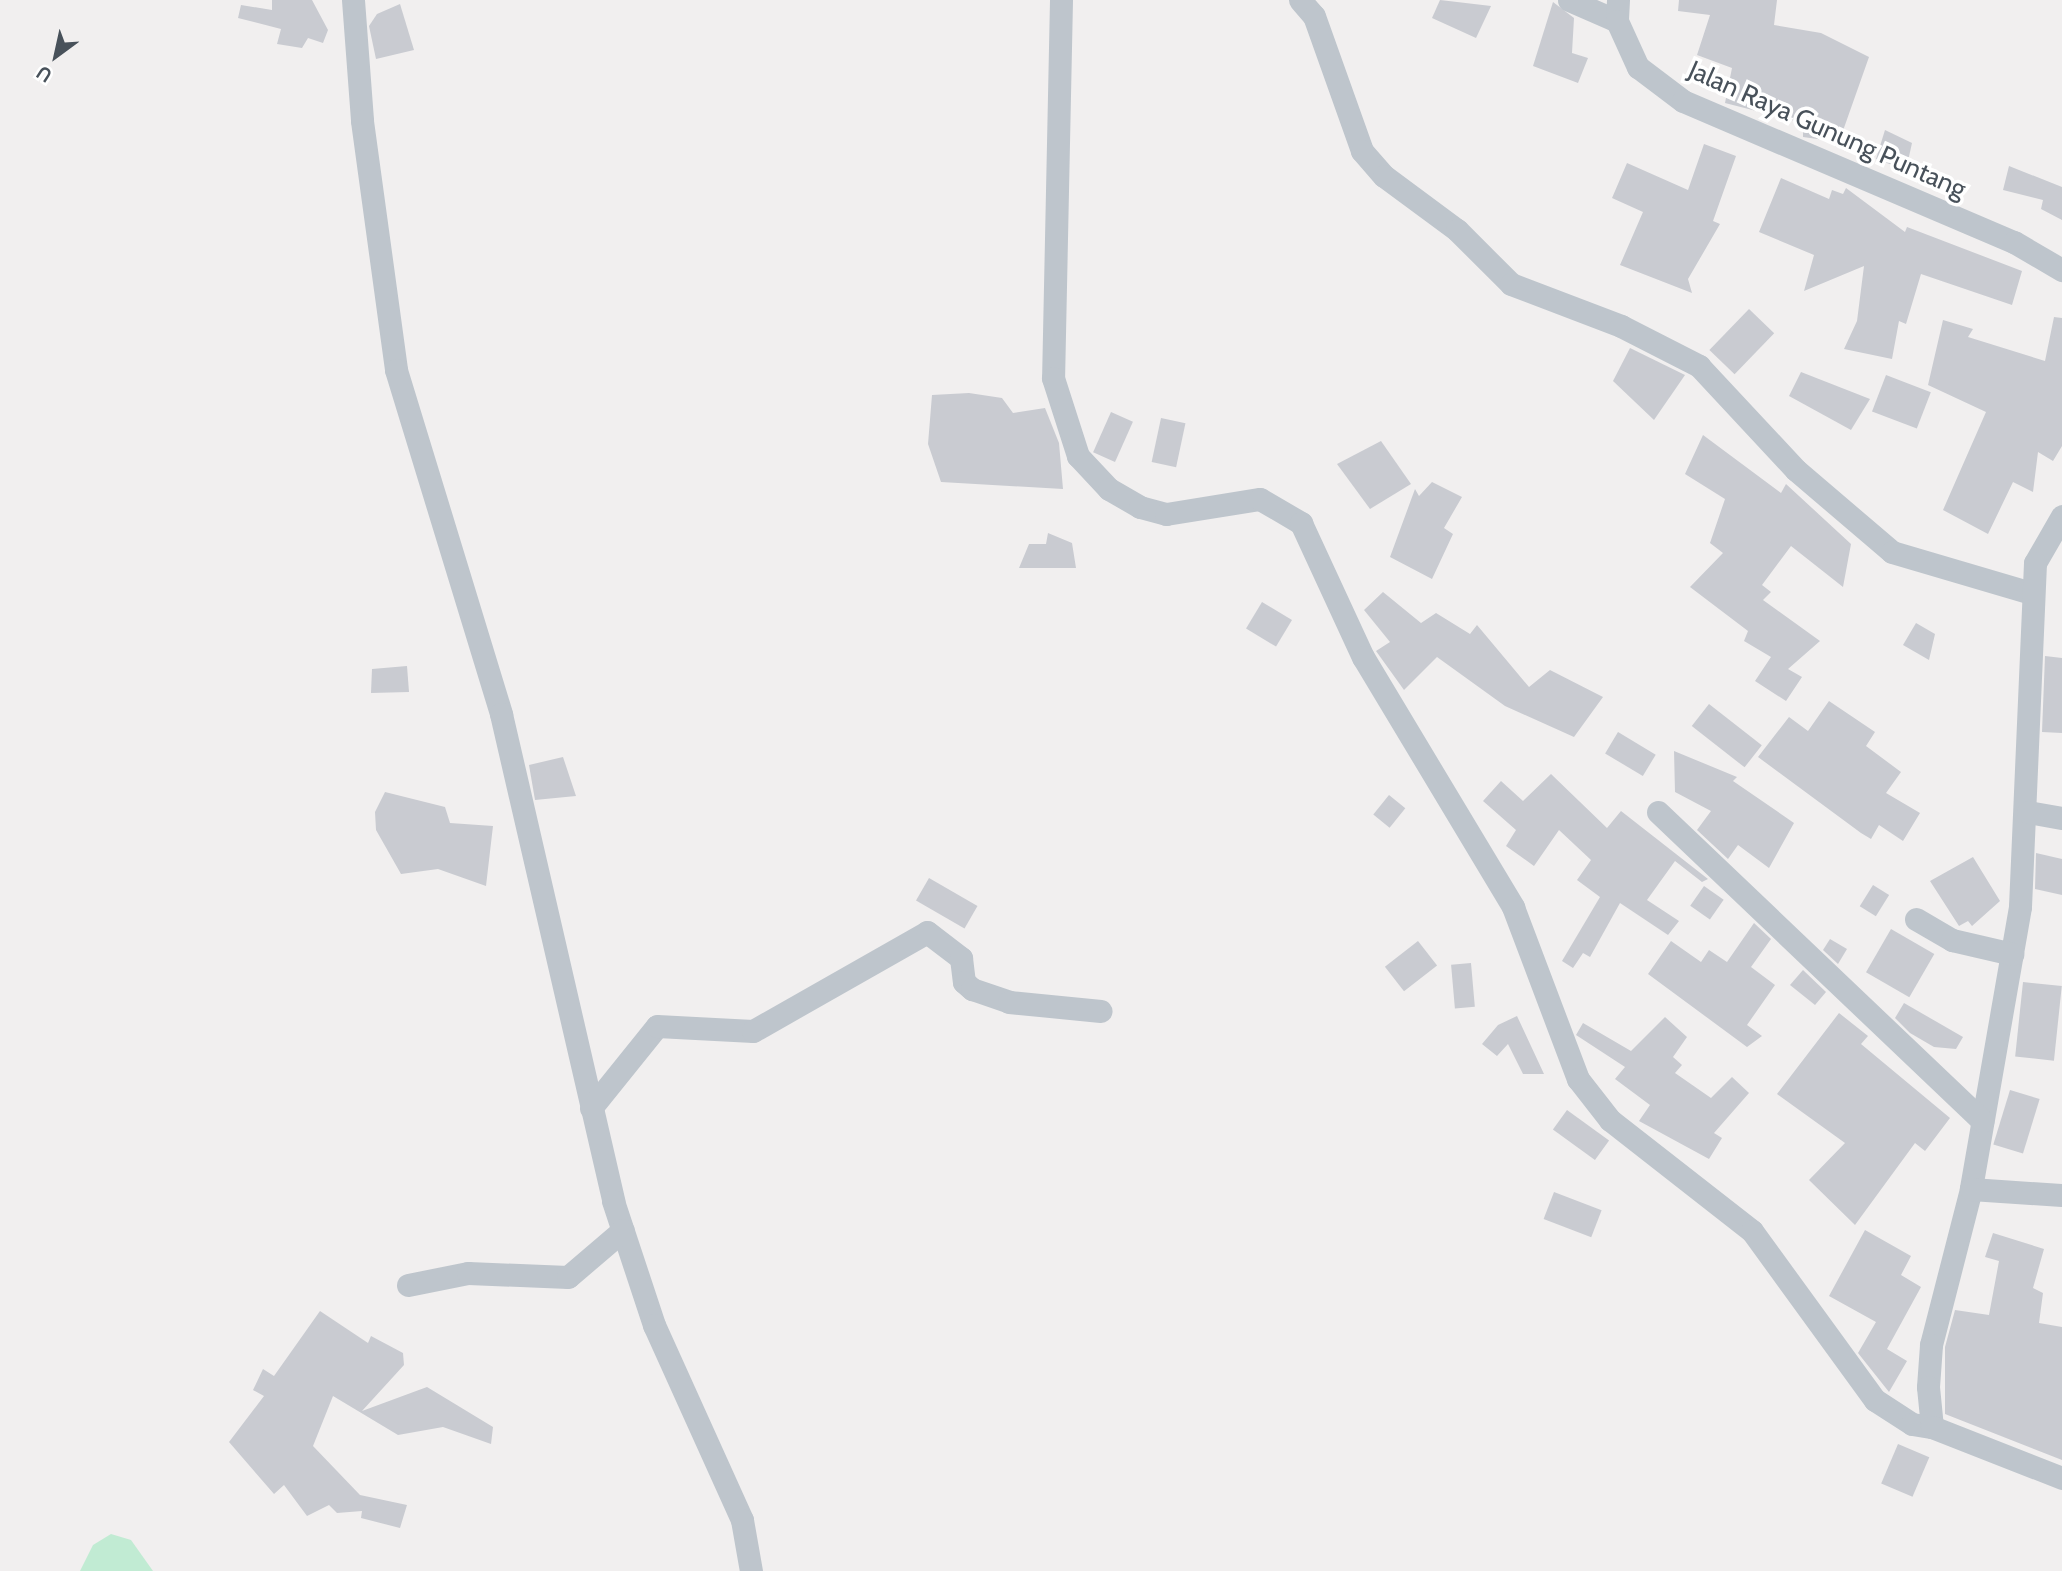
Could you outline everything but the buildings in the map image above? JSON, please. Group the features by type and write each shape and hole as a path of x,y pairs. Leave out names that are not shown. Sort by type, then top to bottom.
{"street":[{"path":"354,0 362,121 396,370 500,714 591,1108 623,1230 654,1325 742,1520 751,1571"},
{"path":"1061,0 1052,378 1078,456 1109,489 1140,508 1166,514 1260,499 1301,523 1363,657 1513,907 1578,1079 1609,1120 1752,1231 1875,1400 1912,1424 1932,1427 2062,1478"},
{"path":"1300,0 1314,16 1362,151 1384,176 1457,230 1511,284 1621,326 1699,366 1796,470 1892,552 2031,593"},
{"path":"1569,0 1618,10"},
{"name":"Jalan Raya Gunung Puntang","path":"1618,10 1639,67 1683,101 2014,242 2062,270"},
{"path":"1932,1427 1931,1345 1971,1189 2012,954 2028,812 2031,593 2035,562 2062,516"},
{"path":"1658,812 1982,1121"},
{"path":"2028,812 2062,818"},
{"path":"1916,919 1952,940 2012,954"},
{"path":"591,1108 657,1026 753,1031 927,932 961,958 964,982 972,989 1009,1002 1101,1011"},
{"path":"1971,1189 2062,1195"},
{"path":"408,1285 468,1273 568,1277 583,1271 623,1230"}],"green space":[{"path":"111,1534 131,1540 153,1571 80,1571 93,1545"}]}
